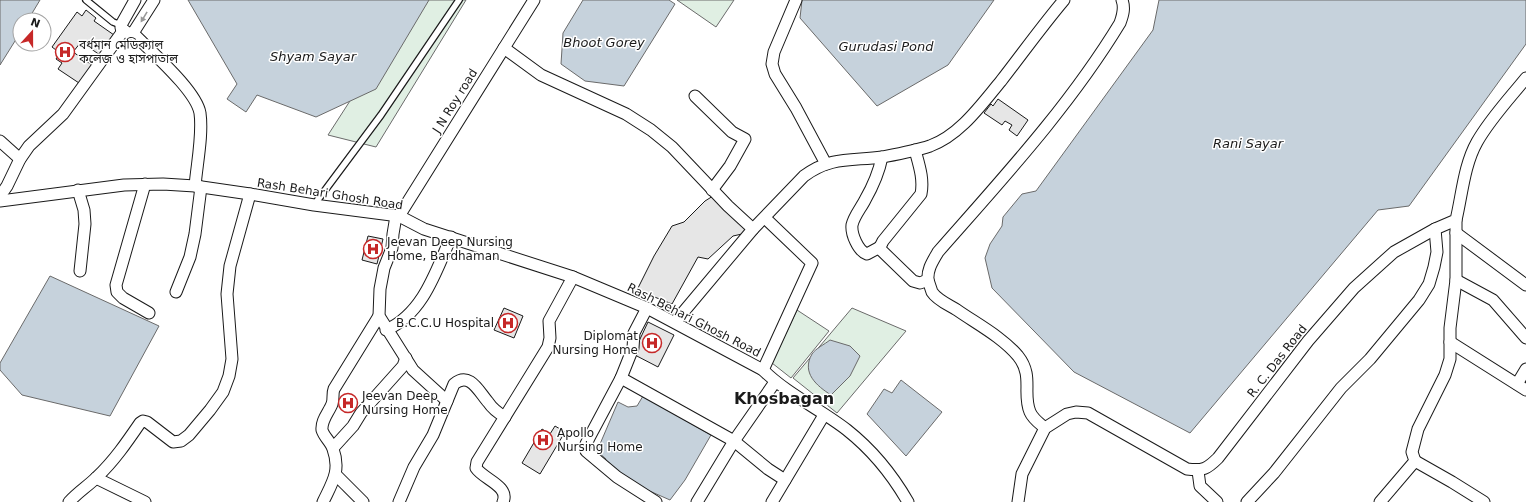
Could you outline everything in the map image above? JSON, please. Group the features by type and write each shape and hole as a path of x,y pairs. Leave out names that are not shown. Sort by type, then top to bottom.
{"street":[{"path":"126,30 136,0"},
{"path":"0,196 7,186 20,159 29,146 63,114 126,30 154,0"},
{"name":"J N Roy road","path":"398,216 534,0"},
{"path":"796,0 774,52 772,64 775,74 796,108 826,164"},
{"path":"675,322 753,229 804,176 826,164 845,160 882,157 915,150 942,140 957,130 979,108 1064,0"},
{"path":"1045,428 1037,422 1030,412 1028,381 1025,367 1017,356 1001,341 932,292 928,280 929,268 938,252 1034,141 1082,80 1120,23 1124,5 1122,0"},
{"path":"126,30 182,82 194,97 200,111 201,125 198,187 199,208 191,249 176,292"},
{"path":"504,48 541,75 626,114 652,130 672,147 712,190 753,229"},
{"path":"1484,502 1415,461 1412,452 1418,429 1445,374 1450,359 1450,328 1456,280 1456,220 1468,168 1476,143 1526,78"},
{"path":"695,96 732,132 745,139 730,166 712,190"},
{"path":"0,141 20,159"},
{"path":"882,157 877,177 856,217 852,230 861,251 867,254 880,247 883,241 921,194 923,186 922,176 915,150"},
{"path":"145,184 116,285 117,292 123,298 149,313"},
{"name":"Rash Behari Ghosh Road","path":"0,201 78,190 145,184 198,187 250,194 314,206 398,216 424,228 573,277 647,308 763,370 775,382 847,431 875,457 908,502"},
{"path":"78,190 84,210 85,224 80,271"},
{"path":"69,502 77,492 96,478 112,461 140,423 143,421 147,422 173,442 181,441 189,435 223,392 229,376 232,359 227,294 230,266 250,194"},
{"path":"398,216 392,234 392,248 384,268 380,289 379,316 386,330 413,370 447,401"},
{"path":"763,370 812,263 765,218"},
{"name":"R. C. Das Road","path":"1198,471 1208,468 1218,458 1308,341 1354,288 1394,252 1435,229 1456,220"},
{"path":"1247,502 1274,473 1341,388 1370,358 1419,300 1429,284 1434,267 1437,252 1435,229"},
{"path":"1456,233 1526,285"},
{"path":"386,330 397,325 408,316 420,301 431,283 451,237"},
{"path":"880,247 881,250 914,281 920,283 928,280"},
{"path":"503,502 505,493 501,488 479,472 476,468 477,462 548,347 550,338 549,321 573,277"},
{"path":"1456,280 1493,300 1526,338"},
{"path":"647,308 634,333 633,348 620,378 586,444 586,451 617,477 656,502"},
{"path":"323,502 336,475 336,463 333,448 323,431 322,425 332,405 332,393 379,316"},
{"path":"1450,342 1521,387 1526,369"},
{"path":"333,448 353,426 360,412 403,366 406,358"},
{"path":"620,378 734,441 768,469 785,480"},
{"path":"399,502 414,467 433,435 454,384 459,380 465,380 473,384 480,390 487,402 504,417"},
{"path":"697,502 734,441 775,382"},
{"path":"1018,502 1022,474 1045,428 1067,414 1076,412 1088,413 1187,469 1198,471 1200,486 1217,502"},
{"path":"772,502 824,415"},
{"path":"1380,502 1415,461"},
{"path":"336,475 363,502"},
{"path":"96,478 145,502"}],"lane":[{"path":"86,0 113,22 126,30"},
{"path":"314,206 381,115 459,0"}],"green space":[{"path":"415,0 466,0 376,147 328,135"},
{"path":"677,0 734,0 716,27"},
{"path":"852,308 906,331 837,413 793,378"},
{"path":"797,310 829,331 791,378 772,363"}],"water":[{"path":"0,0 40,0 33,12 12,12 12,46 0,65"},
{"name":"Shyam Sayar","path":"188,0 429,0 376,89 316,117 257,95 246,112 227,99 237,84"},
{"name":"Bhoot Gorey","path":"583,0 669,0 675,4 624,86 585,81 561,64 563,33"},
{"name":"Gurudasi Pond","path":"802,0 994,0 948,65 877,106 800,18"},
{"name":"Rani Sayar","path":"1159,0 1526,0 1526,44 1409,206 1378,210 1190,433 1074,372 992,288 985,258 990,244 1002,226 1003,217 1022,194 1036,191 1153,30"},
{"path":"50,276 159,326 110,416 22,395 0,370 0,363"},
{"path":"830,340 850,346 860,356 850,376 831,395 816,383 809,373 808,367 813,352"},
{"path":"901,380 942,412 906,456 867,414 884,389 892,393"},
{"path":"643,396 711,435 685,480 670,500 645,489 604,465 606,459 597,451 618,402 628,407 637,406"}],"building":[{"path":"86,10 96,18 94,21 114,35 100,55 81,42 73,52 92,65 79,83 58,69 62,63 56,59 60,53 52,47 77,12 82,16"},
{"path":"998,99 1028,120 1017,136 1009,130 1012,125 1005,121 1002,125 984,113 991,104 993,106"},
{"path":"713,196 751,232 733,236 708,259 698,257 672,304 637,290 654,256 672,226 684,222 705,201"},
{"path":"368,236 383,239 377,264 362,260"},
{"path":"504,308 523,316 514,338 494,330"},
{"path":"648,322 674,335 658,367 633,354"},
{"path":"555,426 565,432 540,474 522,463 542,429 550,434"}],"place":[{"name":"বর্ধমান মেডিক্যাল কলেজ ও হাসপাতাল","path":"65,52"},
{"name":"Jeevan Deep Nursing Home, Bardhaman","path":"373,249"},
{"name":"B.C.C.U Hospital","path":"508,323"},
{"name":"Diplomat Nursing Home","path":"652,343"},
{"name":"Jeevan Deep Nursing Home","path":"348,403"},
{"name":"Apollo Nursing Home","path":"543,440"}],"district":[{"name":"Khosbagan","path":"784,398"}]}
